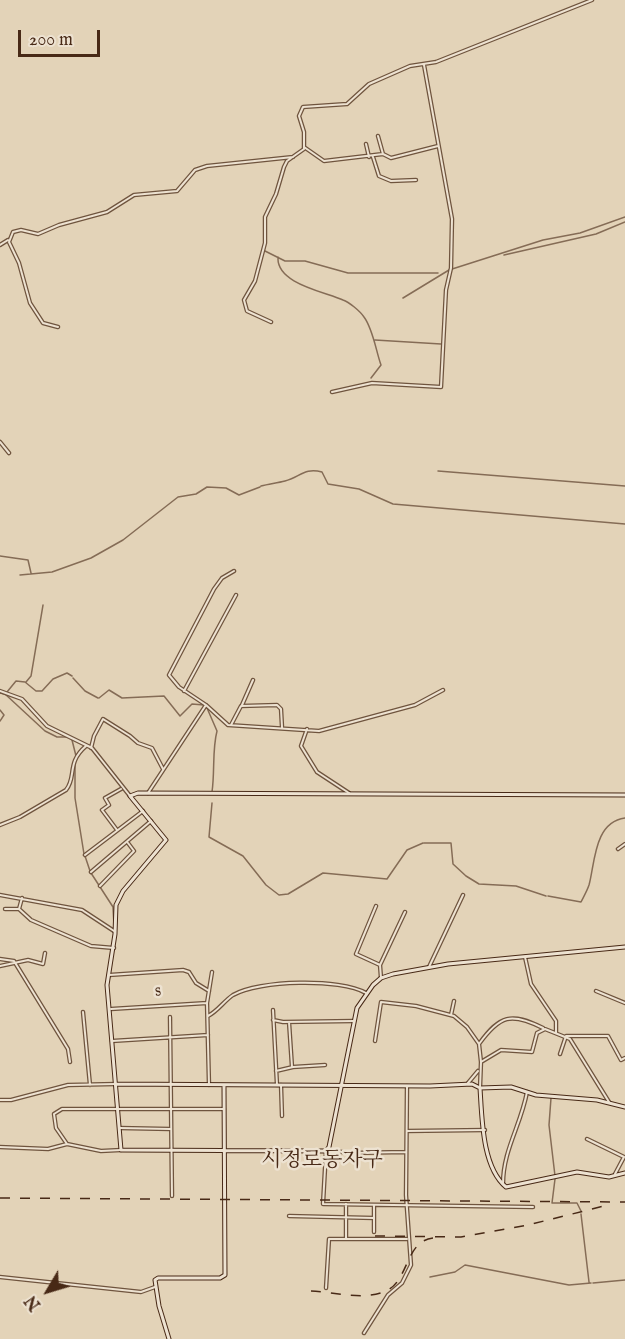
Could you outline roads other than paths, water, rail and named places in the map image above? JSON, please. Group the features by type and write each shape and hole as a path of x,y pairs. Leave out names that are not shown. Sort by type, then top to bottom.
{"street":[{"path":"271,322 247,311 244,300 255,281 264,250 265,217 276,194 285,164 304,147 304,132 299,116 303,107 350,103 369,84 410,66 424,65 592,0"},
{"path":"332,392 372,383 441,387 446,290 451,269 452,219 424,65"},
{"path":"378,136 383,154"},
{"path":"366,144 379,176 391,181 416,180"},
{"path":"304,147 324,162 383,154 391,158 438,146"},
{"path":"0,245 18,230 38,234 59,225 107,212 134,195 177,191 200,168 226,162 242,164 254,160 293,157"},
{"path":"8,240 19,263 33,310 45,325 58,327"},
{"path":"0,442 9,453"},
{"path":"234,571 222,578 213,590 170,670 170,677 184,691 206,705 231,726 308,729 323,732 427,700 443,690"},
{"path":"184,691 236,595"},
{"path":"231,726 253,680"},
{"path":"0,692 22,699 47,726 91,748 122,788 165,836 166,842 118,897 116,905 114,948 109,975 121,1150"},
{"path":"147,794 206,705"},
{"path":"241,706 278,705 281,709 282,728"},
{"path":"91,748 94,736 103,719 138,743 152,748 163,769"},
{"path":"308,729 301,746 315,770 351,795"},
{"path":"0,825 20,817 67,789 74,759 86,746"},
{"path":"117,830 102,810 109,805 105,798 122,788"},
{"path":"130,796 147,794 625,795"},
{"path":"86,855 143,811"},
{"path":"91,872 151,821"},
{"path":"100,886 134,851 127,842"},
{"path":"618,849 625,844"},
{"path":"0,895 84,910 115,934"},
{"path":"429,967 463,895"},
{"path":"19,909 22,898"},
{"path":"376,906 356,954 380,965"},
{"path":"5,909 19,909 31,920 91,945 114,948"},
{"path":"381,978 380,965 405,912"},
{"path":"533,1207 322,1203 327,1151 354,1021 366,993 381,978 429,967 625,946"},
{"path":"0,966 28,960 43,964 45,953"},
{"path":"525,957 531,984 556,1021 556,1032"},
{"path":"0,959 14,962 68,1049 70,1062"},
{"path":"109,975 183,970 189,972 196,983 208,991"},
{"path":"209,1085 207,1003 212,972"},
{"path":"208,1016 234,995 266,984 347,986 366,993"},
{"path":"596,991 625,1003"},
{"path":"451,1015 454,1001"},
{"path":"375,1041 381,1002 451,1015 463,1023 479,1044 480,1088 491,1166 503,1184 513,1188 579,1172 614,1177 625,1173"},
{"name":"s","path":"111,1009 207,1003"},
{"path":"273,1010 276,1071 282,1116"},
{"path":"83,1012 90,1085"},
{"path":"170,1017 172,1196"},
{"path":"479,1044 492,1026 503,1019 524,1018 545,1029 566,1036 572,1041 609,1102"},
{"path":"273,1020 354,1021"},
{"path":"290,1022 292,1067"},
{"path":"481,1062 501,1050 532,1052 537,1033 545,1029"},
{"path":"112,1041 208,1035"},
{"path":"566,1036 607,1035 621,1060 625,1058"},
{"path":"560,1054 566,1036"},
{"path":"276,1071 292,1067 325,1065"},
{"path":"465,1085 480,1069"},
{"path":"0,1100 11,1100 62,1086 116,1084 170,1086 474,1084 480,1088 511,1087 527,1092 624,1105"},
{"path":"169,1339 155,1280 158,1278 220,1278 225,1275 224,1085"},
{"path":"364,1333 388,1295 400,1286 411,1262 407,1239 407,1086"},
{"path":"503,1184 504,1159 514,1128 524,1110 527,1092"},
{"path":"67,1144 56,1128 54,1114 62,1109 224,1109"},
{"path":"120,1128 170,1129"},
{"path":"407,1131 485,1130"},
{"path":"587,1140 624,1157 614,1177"},
{"path":"0,1147 55,1148 67,1144 101,1151 170,1149 406,1152"},
{"path":"346,1204 346,1239"},
{"path":"374,1205 374,1232"},
{"path":"289,1216 374,1218"},
{"path":"326,1288 328,1239 407,1239"},
{"path":"0,1277 134,1291 147,1291 155,1287"}],"waterway":[{"path":"403,298 449,270 543,240 580,233 625,217"},
{"path":"504,255 596,234 625,222"},
{"path":"265,251 285,261 305,261 348,273 438,273"},
{"path":"278,257 285,274 293,280 303,286 345,301 362,315 370,328 381,365 371,378"},
{"path":"375,340 441,344"},
{"path":"261,486 316,471 322,472 328,484 359,489 393,504 625,524"},
{"path":"438,471 625,486"},
{"path":"20,575 52,572 91,558 123,540 178,497 196,494 207,487 226,488 239,495 260,487"},
{"path":"0,556 28,560 31,573"},
{"path":"26,682 31,676 43,605"},
{"path":"7,692 16,681 25,682 36,691 42,691 53,679 67,673 72,676"},
{"path":"73,678 85,691 98,698"},
{"path":"99,698 109,690 122,698 164,696 180,716 192,704 204,705"},
{"path":"0,693 5,694"},
{"path":"5,694 45,731 57,737 68,737"},
{"path":"207,708 217,731 212,792"},
{"path":"0,710 4,715 0,721"},
{"path":"72,740 76,756"},
{"path":"75,764 75,798 84,854"},
{"path":"212,803 209,837 243,856 266,885 279,895 288,894 323,873 387,879 407,850 423,843"},
{"path":"548,896 581,902 589,885 602,835 615,821 625,818"},
{"path":"424,843 451,843 453,864 479,884 516,886 546,896"},
{"path":"85,856 90,871"},
{"path":"91,873 113,907 114,926"},
{"path":"551,1098 549,1125 555,1176"},
{"path":"555,1179 552,1203 577,1203 581,1211"},
{"path":"581,1214 589,1282"},
{"path":"430,1277 455,1272 465,1265 569,1285 591,1283"},
{"path":"593,1283 625,1280"}],"railway":[{"path":"0,1198 625,1202"},
{"path":"375,1236 461,1237 528,1225 604,1206"},
{"path":"311,1291 359,1296 386,1291 399,1279 417,1246 433,1238"}],"district":[{"name":"시정로동자구","path":"322,1162"}]}
